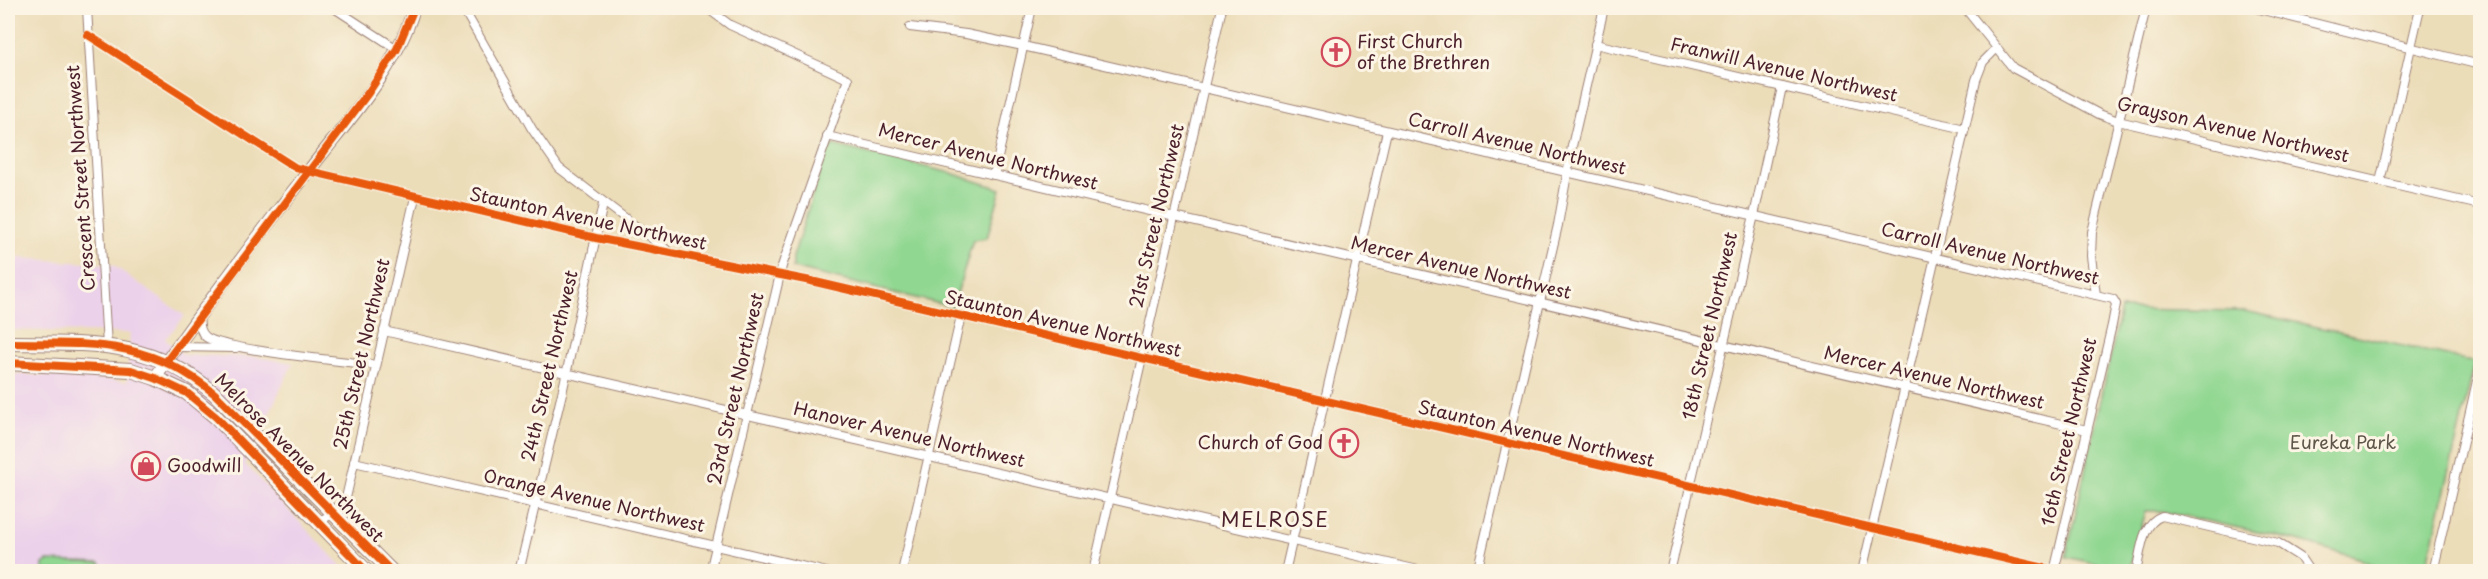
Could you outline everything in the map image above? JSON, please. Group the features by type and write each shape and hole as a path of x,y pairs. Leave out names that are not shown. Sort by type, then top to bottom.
{"main road":[{"path":"155,378 364,99 397,49 414,8"},
{"name":"Melrose Avenue Northwest","path":"8,343 107,346 137,350 194,376 215,394 392,572"},
{"name":"Melrose Avenue Northwest","path":"8,363 131,370 155,378 200,403 367,572"},
{"path":"339,542 344,558 358,572"}],"street":[{"name":"Crescent Street Northwest","path":"87,8 107,346"},
{"path":"334,8 397,49"},
{"path":"463,8 548,154 568,178 669,252"},
{"name":"23rd Street Northwest","path":"707,8 730,25 848,79 780,275 710,572"},
{"path":"994,175 1032,8"},
{"name":"21st Street Northwest","path":"1093,572 1222,8"},
{"path":"1477,572 1604,8"},
{"name":"Grayson Avenue Northwest","path":"1965,8 2013,68 2099,114 2118,121 2481,205"},
{"path":"2096,295 2091,256 2092,232 2146,8"},
{"path":"2255,8 2481,65"},
{"path":"2380,182 2420,8"},
{"name":"Carroll Avenue Northwest","path":"910,27 966,34 1023,46 2115,301"},
{"name":"Staunton Avenue Northwest","path":"88,35 296,168 597,238 780,275 961,316 2057,571"},
{"name":"Franwill Avenue Northwest","path":"1595,44 1965,129"},
{"path":"1862,572 1980,68 1996,49"},
{"name":"18th Street Northwest","path":"1670,572 1782,87"},
{"path":"1285,572 1386,131"},
{"name":"Mercer Avenue Northwest","path":"827,136 2087,430"},
{"name":"25th Street Northwest","path":"334,513 343,507 415,197"},
{"name":"24th Street Northwest","path":"519,572 603,204"},
{"name":"16th Street Northwest","path":"2057,571 2115,301"},
{"path":"200,316 200,328 206,336 243,347"},
{"path":"902,572 961,316"},
{"name":"Hanover Avenue Northwest","path":"384,332 1427,572"},
{"path":"177,347 243,347 376,365"},
{"path":"2433,572 2481,368"},
{"name":"Orange Avenue Northwest","path":"354,462 827,572"},
{"path":"319,521 334,513"},
{"path":"2136,572 2146,530 2152,521 2162,516 2278,543 2301,557 2310,572"}],"shaded area":[{"path":"8,257 113,265 185,316 165,339 184,355 257,357 293,363 245,464 346,571 8,571 8,374 98,378 127,382 130,333 8,330"}],"green space":[{"path":"833,145 951,173 1001,189 987,238 973,240 953,307 793,268 793,257 826,152"},
{"name":"Eureka Park","path":"2121,309 2245,311 2475,362 2426,571 2384,571 2358,558 2294,540 2161,511 2146,511 2129,571 2066,557"},
{"path":"47,561 100,563 104,571 43,571 43,564"}],"cycle path":[{"path":"166,362 368,93 397,49 414,8"},
{"path":"88,35 296,168 596,238 811,281 2062,572"},
{"path":"8,343 92,345 117,348 166,363 190,376 215,394 392,572"},
{"path":"8,363 131,370 187,393 216,417 367,572"}],"place":[{"name":"First Church of the Brethren","path":"1336,52"},
{"name":"Church of God","path":"1344,443"},
{"name":"Goodwill","path":"146,466"}],"district":[{"name":"MELROSE","path":"1275,520"}]}
